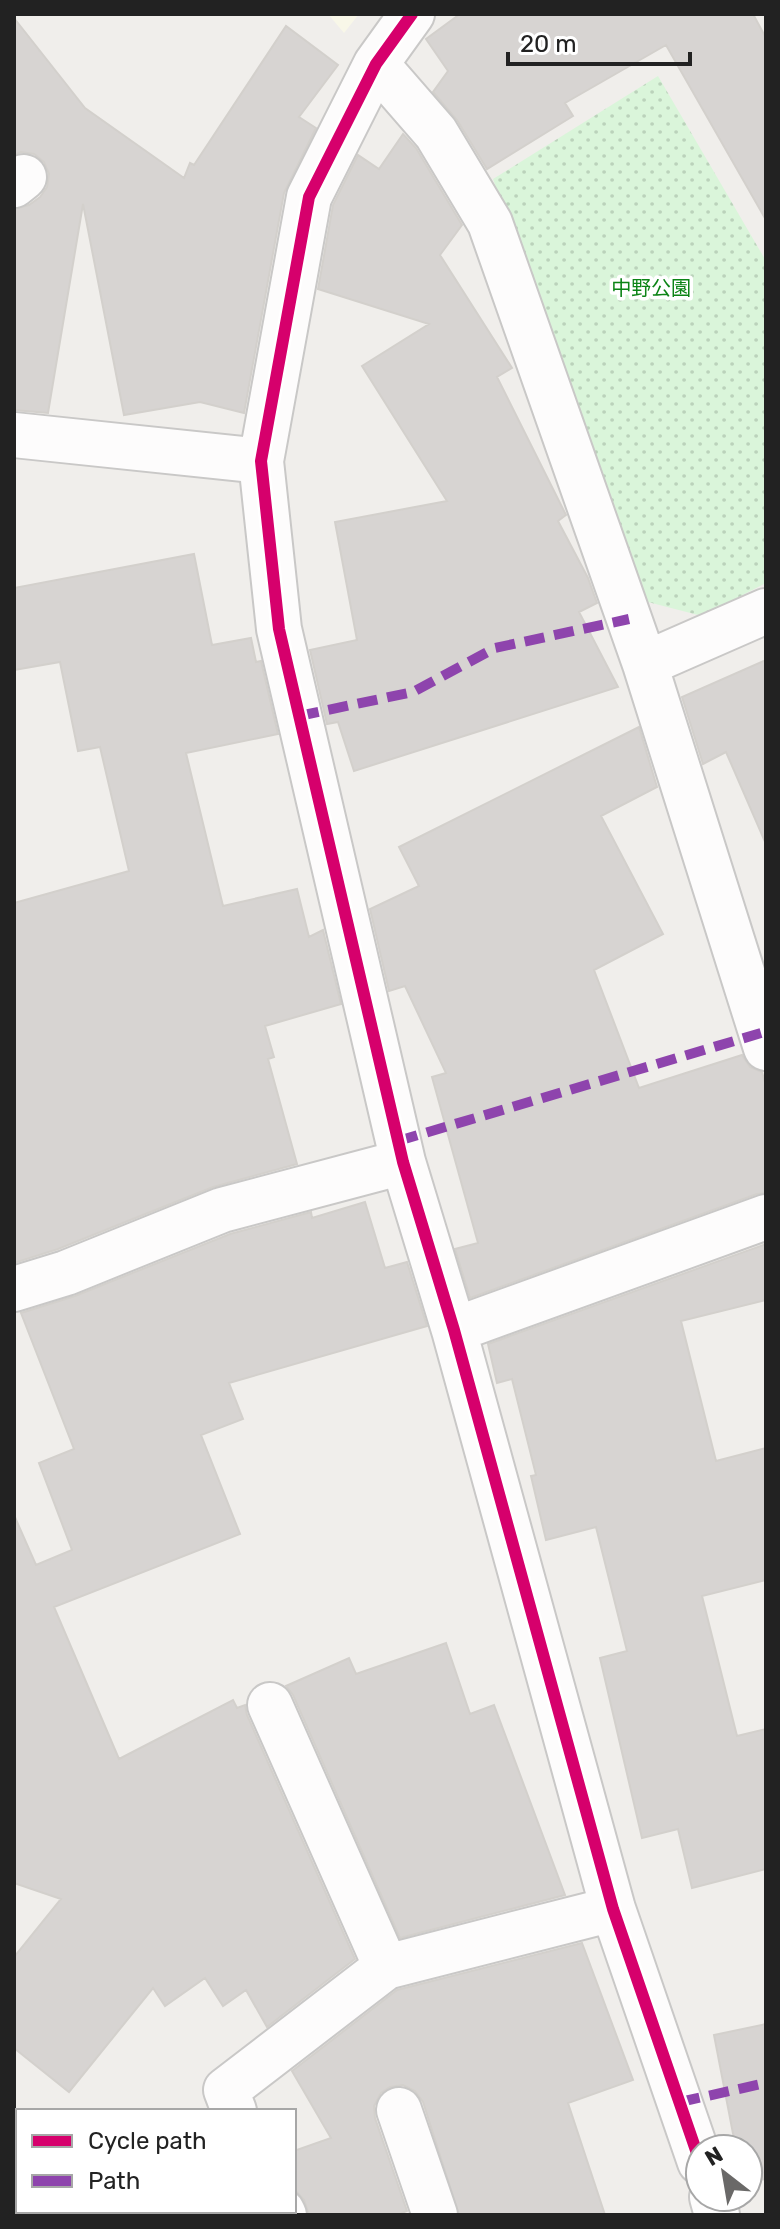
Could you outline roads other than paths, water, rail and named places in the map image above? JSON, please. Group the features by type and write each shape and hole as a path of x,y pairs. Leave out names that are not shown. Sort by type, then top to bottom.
{"street":[{"path":"412,14 376,64 309,197 261,461 279,629 403,1162 454,1330 613,1909 690,2133"},
{"path":"376,64 436,133 490,223 645,664 766,1048"},
{"path":"14,435 261,461"},
{"path":"645,664 766,611"},
{"path":"14,1289 66,1273 222,1210 403,1162"},
{"path":"454,1330 766,1217"},
{"path":"270,1705 386,1967"},
{"path":"233,2109 226,2090 386,1967 613,1909"},
{"path":"399,2110 435,2215"}],"park label":[{"name":"中野公園","path":"651,288"}]}
